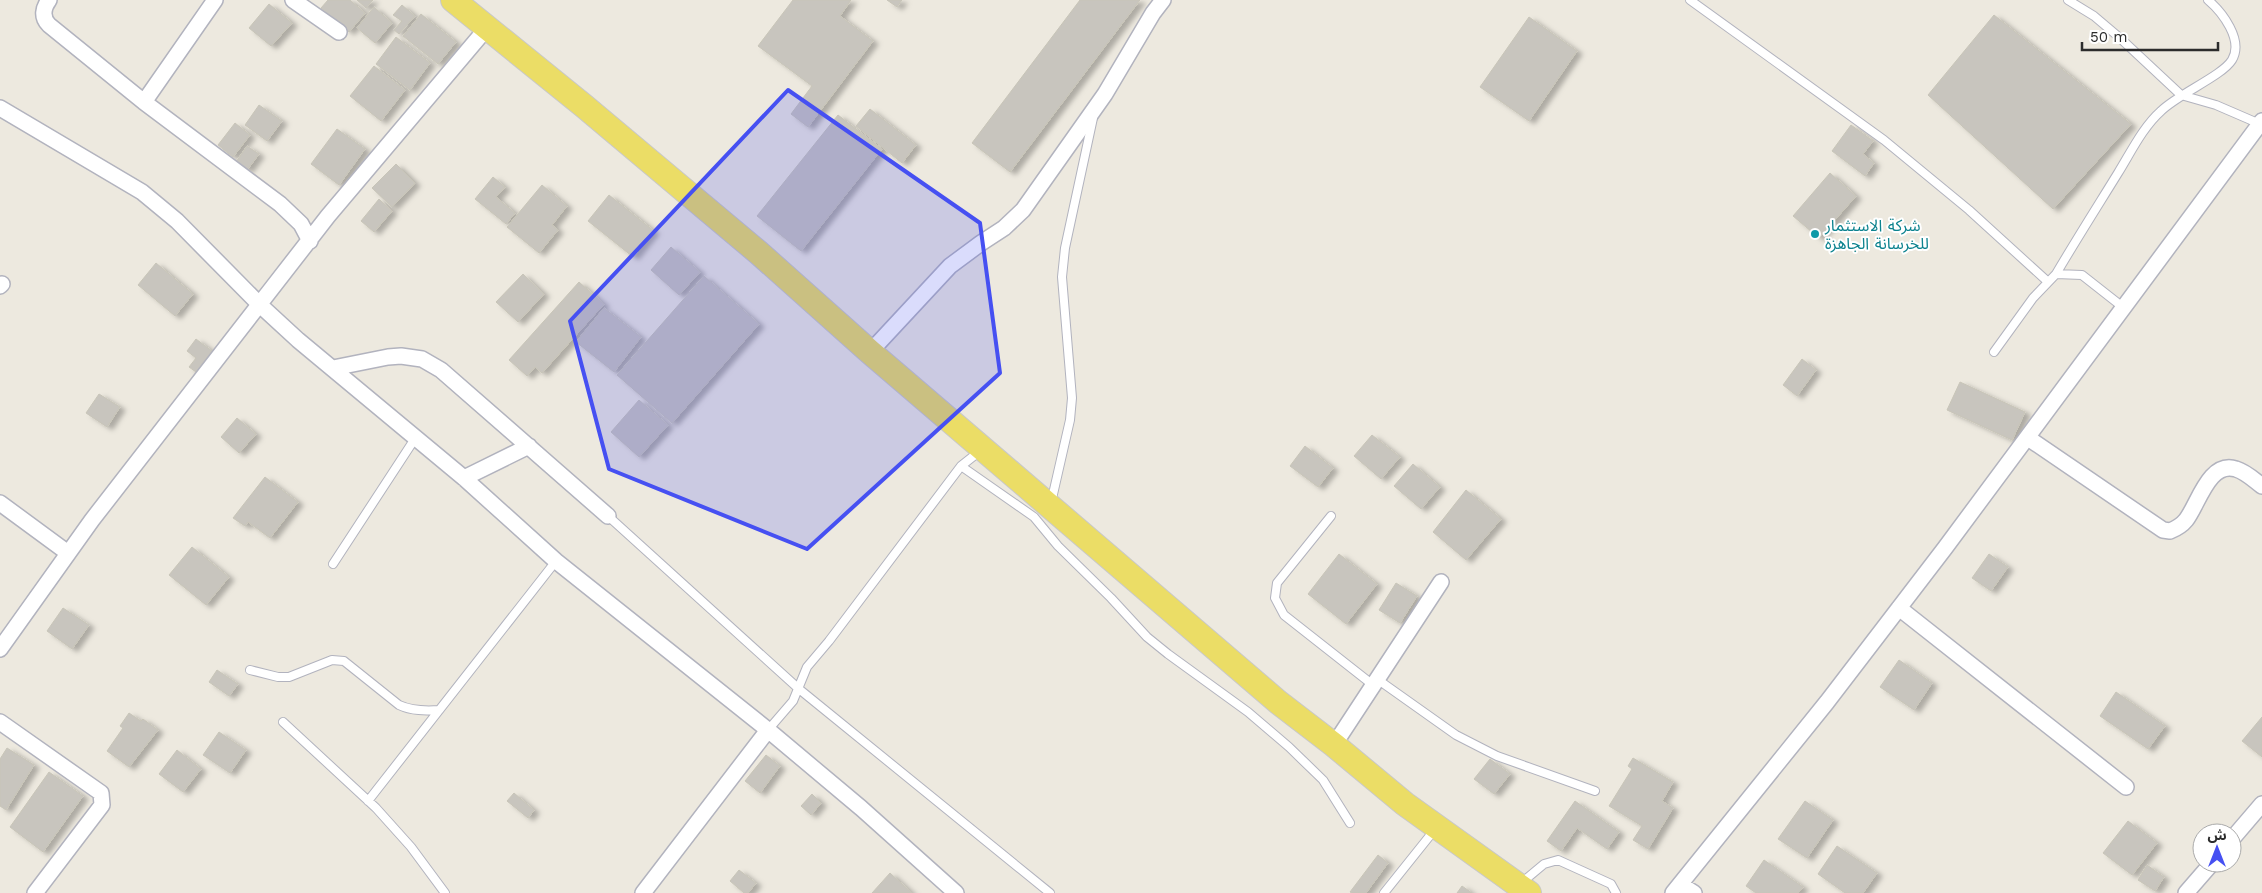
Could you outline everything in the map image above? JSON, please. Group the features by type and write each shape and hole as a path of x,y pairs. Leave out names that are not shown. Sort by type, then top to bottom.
{"main road":[{"path":"453,0 684,190 1050,505 1219,654 1405,804 1524,889"}],"street":[{"path":"49,0 44,12 44,19 49,25 144,102 286,210 301,224 310,241"},
{"path":"144,102 215,0"},
{"path":"293,0 339,32"},
{"path":"870,352 950,266 1004,228 1023,210 1096,107 1152,13 1163,0"},
{"path":"0,650 68,553 361,175 486,28"},
{"path":"0,108 142,192 209,252 260,305 464,478 556,561 768,730 861,808 956,893"},
{"path":"1694,893 1676,888 1827,702 1899,608 2028,438 2261,123"},
{"path":"333,368 388,357 422,359 441,370 608,516"},
{"path":"2028,438 2163,530 2170,531 2185,521 2211,477 2220,470 2234,468 2245,473 2262,486"},
{"path":"464,478 529,446"},
{"path":"0,503 68,553"},
{"path":"1334,745 1441,582"},
{"path":"1899,608 2126,787"},
{"path":"0,722 101,793 103,800 102,805 35,893"},
{"path":"643,893 768,730"},
{"path":"2242,827 2262,804"},
{"path":"2186,893 2203,873"}],"lane":[{"path":"1690,0 1884,140 1970,210 2047,281"},
{"path":"2068,0 2094,16 2120,38 2180,95 2216,105 2261,123"},
{"path":"1994,352 2047,281 2056,274 2135,144 2160,111 2180,95 2222,71 2232,59 2235,48 2230,28 2208,0"},
{"path":"1050,505 1070,420 1072,398 1062,277 1065,248 1096,107"},
{"path":"2056,274 2082,275 2124,308"},
{"path":"333,564 416,437"},
{"path":"768,730 793,701 807,667 829,641 961,466 982,448"},
{"path":"961,466 1034,517 1058,546 1154,643 1248,712 1289,747 1323,780 1350,824"},
{"path":"608,516 799,689 1050,893"},
{"path":"1331,516 1277,584 1275,598 1284,615 1375,682 1456,735 1497,756 1595,792"},
{"path":"368,801 556,561"},
{"path":"250,670 278,677 289,677 332,660 344,661 399,705 420,711 439,710"},
{"path":"283,722 368,801 410,847 445,893"},
{"path":"1384,893 1437,827"},
{"path":"1524,889 1544,864 1558,860 1611,884 1616,893"}],"highlighted area":[{"path":"788,90 980,223 1000,373 807,549 609,469 570,321"}],"building":[{"path":"328,0 350,0 365,13 349,32 321,8"},
{"path":"357,0 373,0 366,8"},
{"path":"793,0 851,0 840,16 873,41 808,127 791,114 812,86 758,46"},
{"path":"887,0 902,0 897,7"},
{"path":"1080,0 1140,0 1010,172 972,143"},
{"path":"269,4 292,23 271,46 249,28"},
{"path":"402,5 415,16 399,34 394,30 402,21 393,15"},
{"path":"374,7 392,23 375,43 357,28"},
{"path":"421,14 456,42 438,64 403,36"},
{"path":"1994,15 2131,124 2053,209 1928,95"},
{"path":"1529,17 1577,51 1529,121 1480,87"},
{"path":"396,37 430,63 410,90 376,64"},
{"path":"374,66 405,90 381,121 350,96"},
{"path":"259,105 282,121 267,141 245,125"},
{"path":"870,109 916,145 902,163 856,126"},
{"path":"838,115 882,149 801,251 757,216"},
{"path":"235,123 250,135 233,157 218,145"},
{"path":"1851,125 1873,141 1863,154 1874,163 1865,176 1832,151"},
{"path":"337,129 365,149 339,185 311,164"},
{"path":"247,146 259,154 247,170 236,162"},
{"path":"396,164 415,183 392,207 372,188"},
{"path":"1830,173 1856,196 1819,238 1793,216"},
{"path":"493,177 505,187 496,197 515,213 506,224 475,199"},
{"path":"542,185 567,206 552,225 558,230 539,253 507,227"},
{"path":"609,195 654,231 633,257 588,221"},
{"path":"379,199 392,211 374,232 361,221"},
{"path":"671,247 700,272 679,295 651,270"},
{"path":"156,263 193,294 175,316 138,285"},
{"path":"523,274 544,294 518,322 496,302"},
{"path":"704,276 759,324 672,423 617,375"},
{"path":"579,282 604,304 542,373 535,367 527,376 509,360"},
{"path":"604,308 641,337 614,372 576,342"},
{"path":"196,339 212,351 196,372 189,367 196,358 187,351"},
{"path":"1802,359 1816,370 1797,396 1783,385"},
{"path":"1960,382 2025,412 2012,440 1947,410"},
{"path":"99,394 120,407 107,427 86,413"},
{"path":"639,400 668,425 639,457 611,432"},
{"path":"237,418 256,434 239,453 221,437"},
{"path":"1372,435 1400,457 1381,479 1354,456"},
{"path":"1305,446 1333,468 1318,487 1290,466"},
{"path":"1413,464 1440,487 1421,509 1394,486"},
{"path":"265,477 298,502 270,538 248,522 245,526 233,518"},
{"path":"1466,490 1501,519 1466,560 1433,532"},
{"path":"192,547 229,577 206,605 169,575"},
{"path":"1339,554 1377,584 1346,624 1308,594"},
{"path":"1989,554 2008,567 1991,591 1972,578"},
{"path":"1396,583 1417,596 1400,623 1379,610"},
{"path":"63,608 89,625 72,649 47,631"},
{"path":"1899,660 1932,683 1914,710 1880,687"},
{"path":"217,670 238,684 229,696 209,682"},
{"path":"2116,692 2165,726 2148,749 2100,716"},
{"path":"129,713 141,721 143,719 158,730 129,767 107,751 123,728 120,726"},
{"path":"2262,717 2262,757 2242,741"},
{"path":"219,732 246,750 230,773 203,755"},
{"path":"7,748 34,765 6,810 0,806 0,759"},
{"path":"177,750 201,769 183,792 159,774"},
{"path":"766,755 780,766 760,793 745,781"},
{"path":"1633,758 1673,782 1662,801 1673,808 1648,849 1633,840 1642,826 1609,806 1632,769 1628,766"},
{"path":"1490,759 1510,774 1494,794 1474,779"},
{"path":"49,772 83,796 43,852 10,827"},
{"path":"514,793 534,810 528,818 507,801"},
{"path":"812,794 821,803 811,815 801,806"},
{"path":"1575,801 1619,832 1607,849 1577,828 1561,851 1547,841"},
{"path":"1805,801 1833,820 1807,858 1778,839"},
{"path":"2128,821 2157,843 2132,875 2103,853"},
{"path":"1837,846 1877,873 1863,893 1845,893 1818,874"},
{"path":"1378,855 1388,863 1366,893 1350,892"},
{"path":"1764,860 1803,887 1798,893 1756,893 1746,886"},
{"path":"2147,865 2164,877 2155,891 2138,880"},
{"path":"739,870 756,883 748,893 744,893 730,881"},
{"path":"890,873 912,893 872,893"},
{"path":"1462,886 1472,893 1457,893"}],"place":[{"name":"شركة الاستثمار للخرسانة الجاهزة","path":"1815,234"}]}
